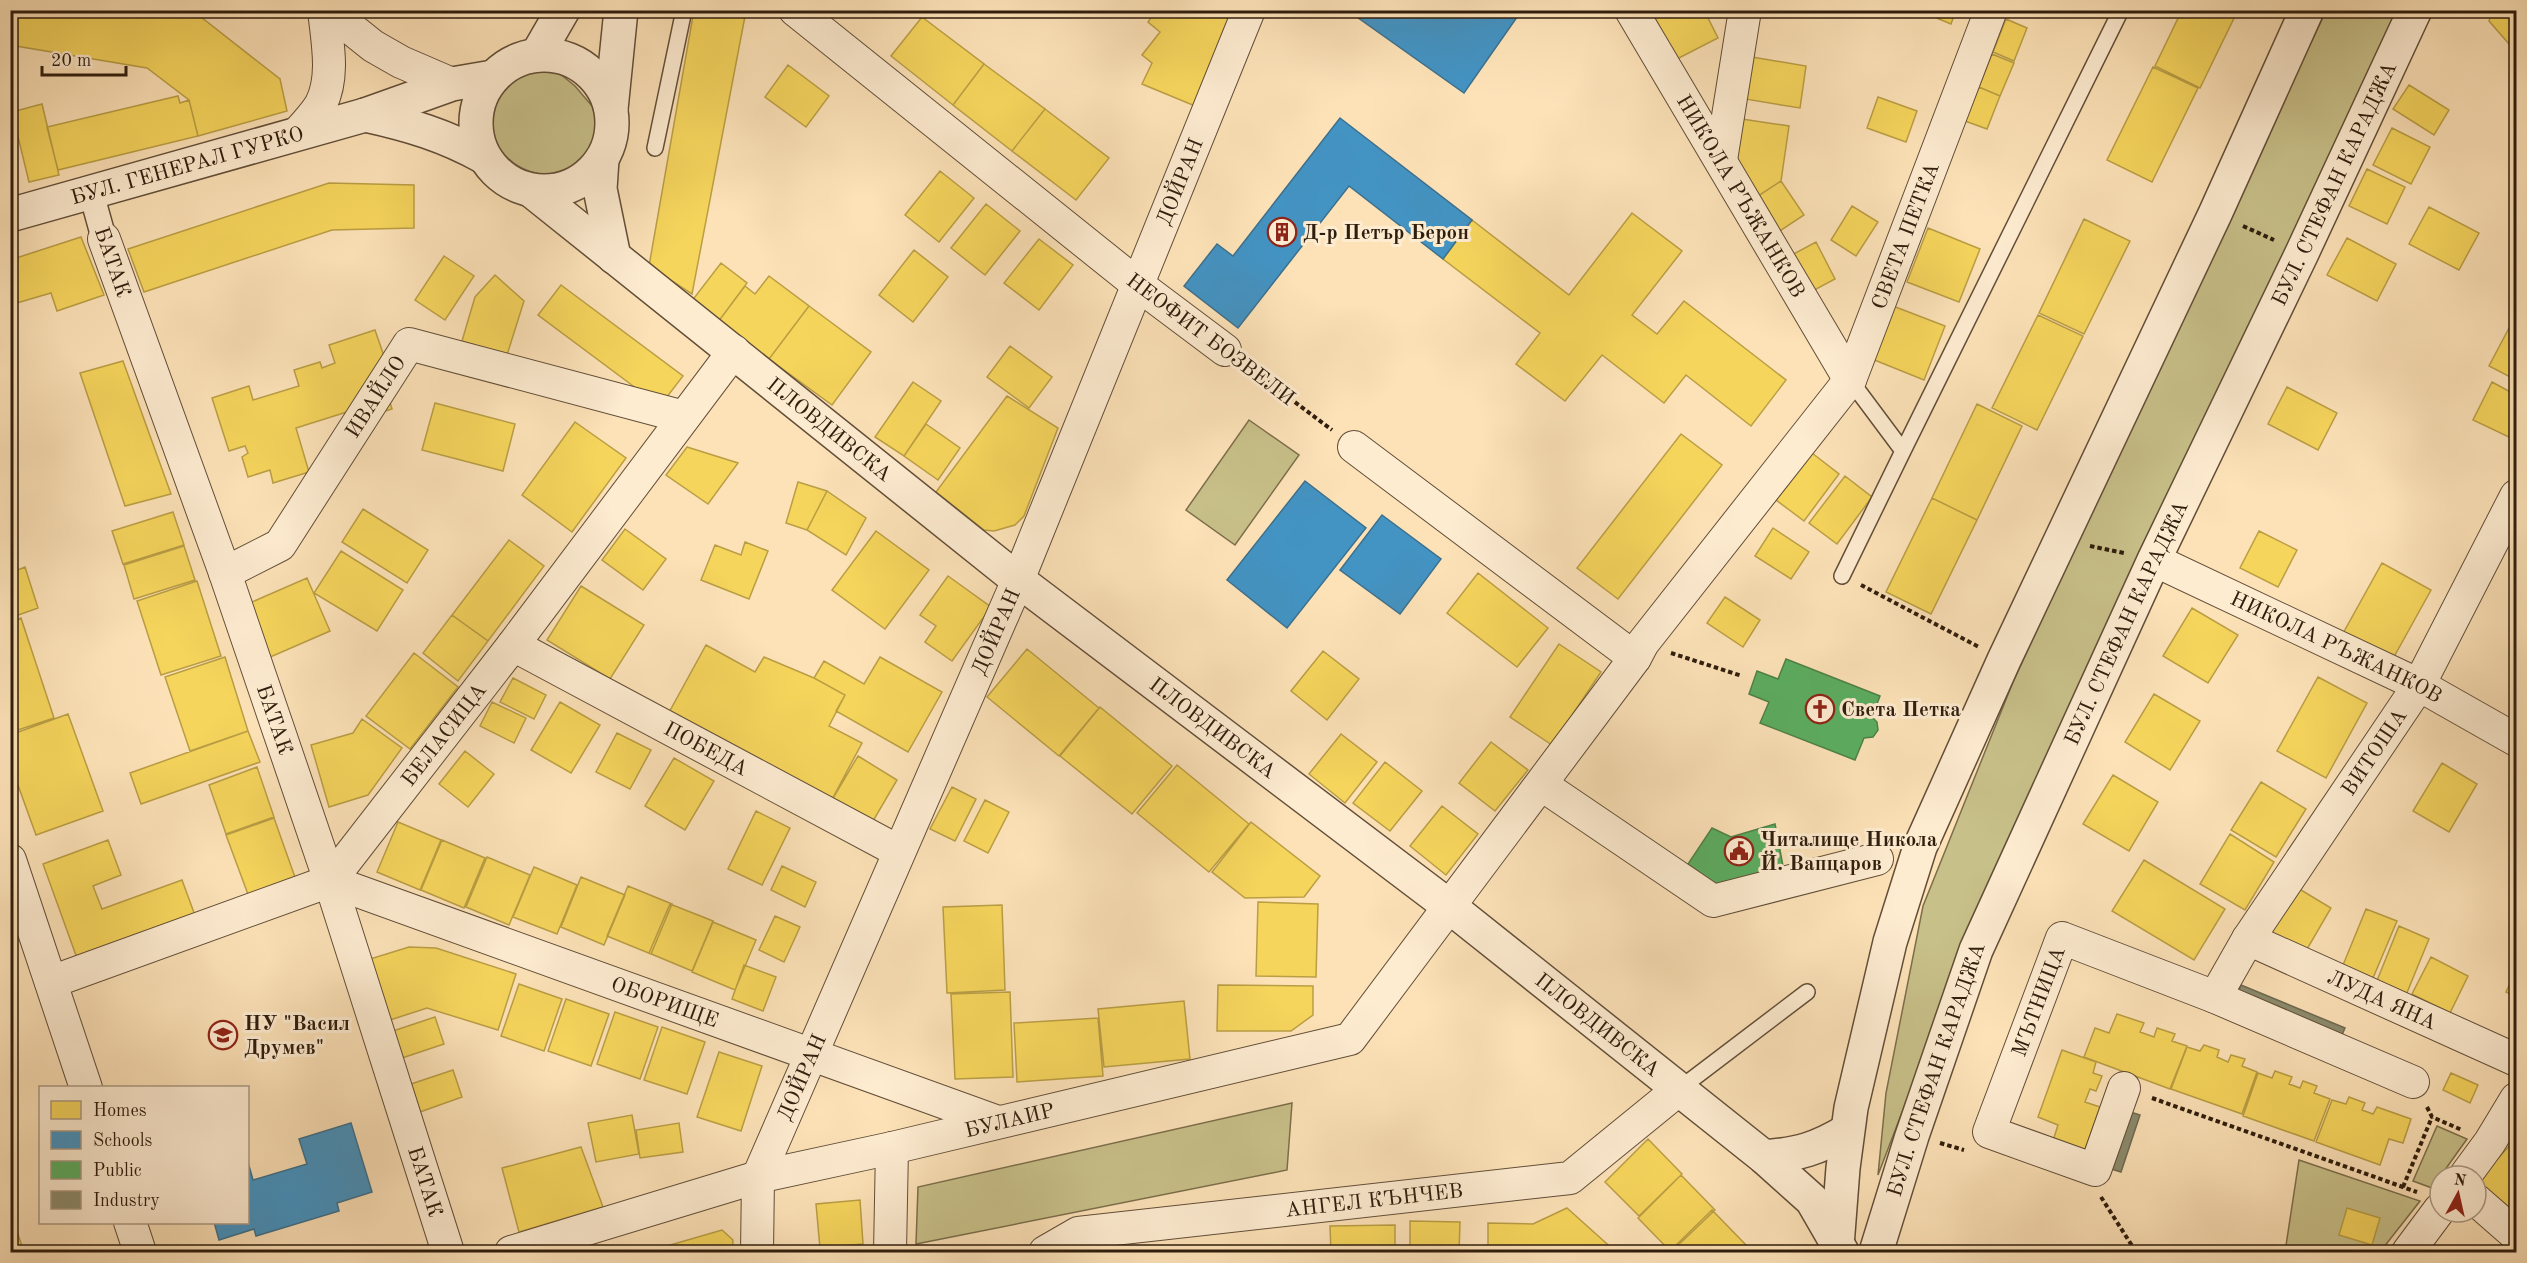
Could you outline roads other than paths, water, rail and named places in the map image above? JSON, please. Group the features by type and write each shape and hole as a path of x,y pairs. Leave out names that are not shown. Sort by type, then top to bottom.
{"street":[{"path":"326,10 373,46 401,62 452,84"},
{"path":"297,134 321,104 328,79 326,10"},
{"path":"537,55 563,10"},
{"path":"611,109 604,90 592,75 576,63 557,57 537,55 513,62 493,77 481,96 476,116 477,138 484,157 497,173 513,184 532,191 552,191 572,186 589,175 602,159 609,143 621,10"},
{"name":"НЕОФИТ БОЗВЕЛИ","path":"795,10 1137,284 1225,350"},
{"name":"ДОЙРАН","path":"757,1252 758,1177 810,1053 1018,580 1249,10"},
{"name":"НИКОЛА РЪЖАНКОВ","path":"1631,10 1850,380"},
{"path":"1721,160 1745,10"},
{"name":"СВЕТА ПЕТКА","path":"1450,907 1639,651 1850,380 1992,10"},
{"path":"1839,1250 1825,1202 1847,1131 1890,942 1920,848 2004,660 2215,214 2307,10"},
{"name":"БУЛ. СТЕФАН КАРАДЖА","path":"1885,1247 1912,1136 1976,950 2154,560 2302,253 2415,10"},
{"name":"БУЛ. ГЕНЕРАЛ ГУРКО","path":"10,215 365,115 452,84 493,77"},
{"path":"365,115 432,132 454,140 484,157"},
{"path":"602,159 600,189 614,256"},
{"name":"ПЛОВДИВСКА","path":"532,191 1018,580 1450,907 1678,1090 1885,1247"},
{"name":"БАТАК","path":"91,192 104,239 225,573 330,880 448,1252"},
{"name":"ИВАЙЛО","path":"225,573 280,545 409,344 684,417"},
{"name":"БЕЛАСИЦА","path":"330,880 513,645 734,351"},
{"path":"1354,447 1639,651"},
{"name":"ВИТОША","path":"2215,997 2248,939 2419,685 2517,496"},
{"name":"НИКОЛА РЪЖАНКОВ","path":"2154,560 2419,685 2517,740"},
{"name":"ПОБЕДА","path":"513,645 898,851"},
{"path":"1542,784 1713,901 1877,859"},
{"path":"10,860 85,1086"},
{"path":"51,982 330,880"},
{"name":"ОБОРИЩЕ","path":"330,880 998,1122"},
{"name":"БУЛАИР","path":"512,1252 758,1177 892,1148 1350,1039 1450,907"},
{"name":"МЪТНИЦА","path":"2124,1088 2095,1170 1989,1132 2062,938 2215,997 2413,1082"},
{"name":"ЛУДА ЯНА","path":"2248,939 2517,1060"},
{"name":"АНГЕЛ КЪНЧЕВ","path":"1045,1252 1078,1233 1570,1178 1678,1090"},
{"path":"2474,1164 2517,1099"},
{"path":"1764,1156 1790,1155 1822,1146 1847,1131"},
{"path":"890,1252 892,1148"},
{"path":"2408,1252 2428,1208"},
{"path":"2488,1210 2517,1235"},
{"path":"131,1224 140,1252"}],"lane":[{"path":"655,148 684,10"},
{"path":"1842,576 2121,10"},
{"path":"1850,380 1903,451"},
{"path":"1678,1090 1807,992"}],"place":[{"name":"Д-р Петър Берон","path":"1282,232"},
{"name":"Света Петка","path":"1820,709"},
{"name":"Читалище Никола Й. Вапцаров","path":"1739,851"},
{"name":"НУ \"Васил Друмев\"","path":"223,1035"}]}
